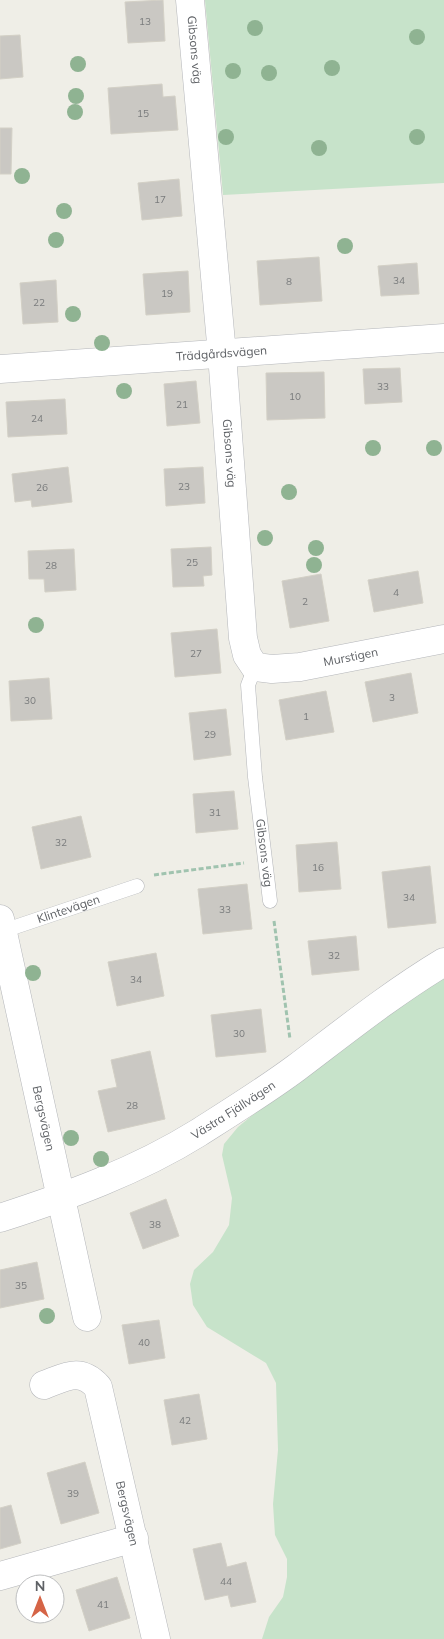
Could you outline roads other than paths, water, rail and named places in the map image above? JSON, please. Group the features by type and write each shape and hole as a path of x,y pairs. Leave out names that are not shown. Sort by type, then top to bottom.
{"street":[{"name":"Gibsons väg","path":"190,0 222,354 243,638 247,655 255,667"},
{"name":"Trädgårdsvägen","path":"0,369 444,338"},
{"name":"Murstigen","path":"255,667 272,669 300,667 444,639"},
{"name":"Bergsvägen","path":"1,927 87,1317"},
{"name":"Västra Fjällvägen","path":"0,1218 62,1198 131,1168 196,1134 294,1069 375,1006 444,962"},
{"name":"Bergsvägen","path":"44,1385 75,1375 83,1375 91,1379 98,1387 156,1639"},
{"path":"0,1576 134,1538"}],"lane":[{"name":"Gibsons väg","path":"255,667 248,685 264,860 270,901"},
{"name":"Klintevägen","path":"1,927 137,886"}]}
